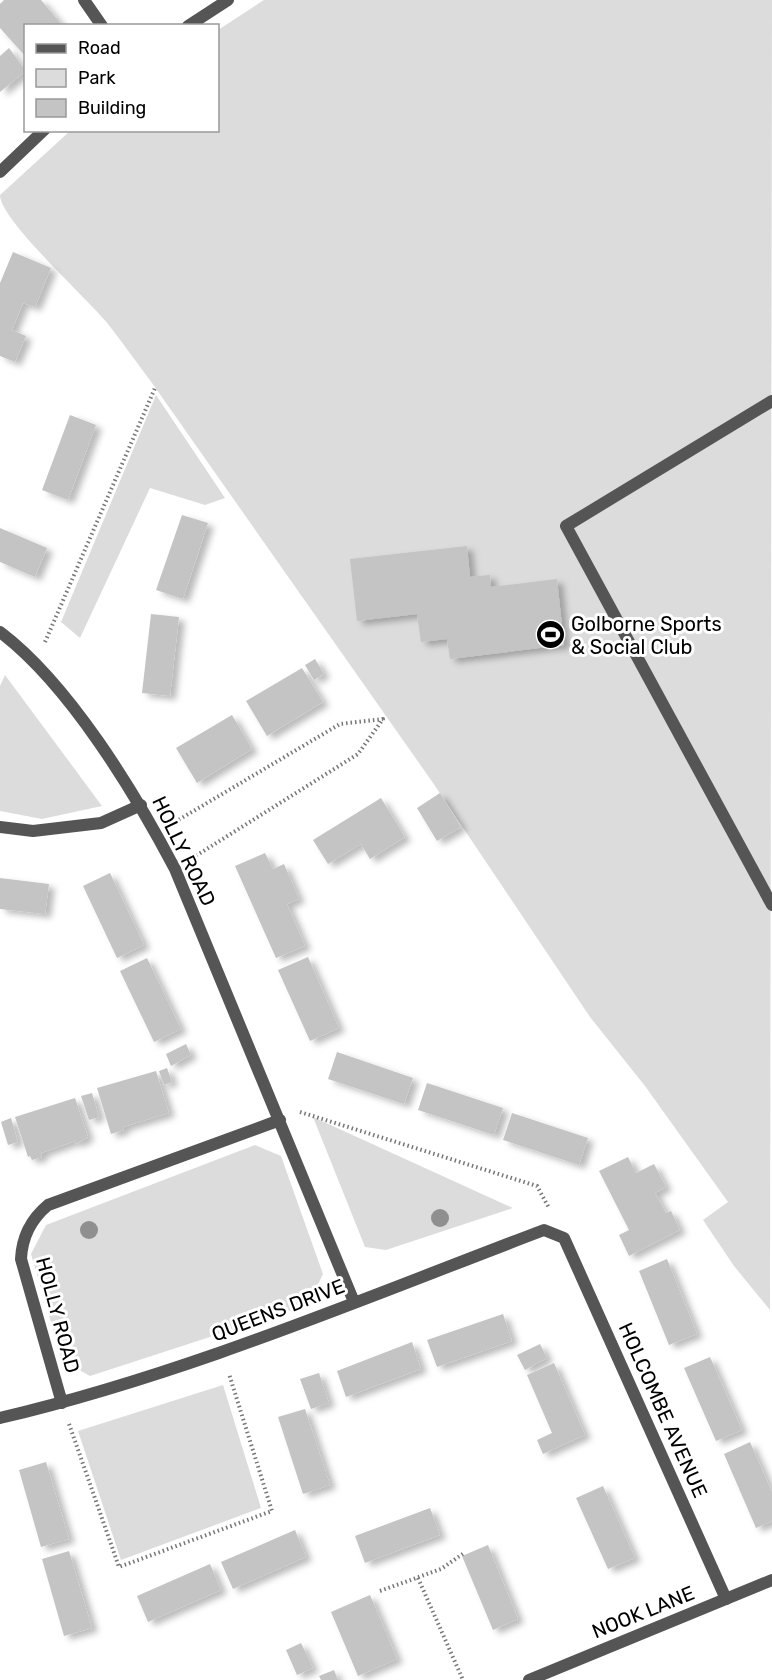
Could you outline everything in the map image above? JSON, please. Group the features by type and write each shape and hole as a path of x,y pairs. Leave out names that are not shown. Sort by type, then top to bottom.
{"street":[{"path":"84,0 101,24"},
{"path":"191,24 228,0"},
{"path":"0,172 42,132"},
{"path":"772,401 566,526 772,905"},
{"name":"HOLLY ROAD","path":"0,632 35,664 82,721 141,805 156,833 175,869 354,1302"},
{"path":"0,827 33,831 101,823 141,805"},
{"name":"HOLLY ROAD","path":"62,1404 21,1259 22,1242 37,1214 48,1205 280,1120"},
{"name":"QUEENS DRIVE","path":"0,1418 62,1404 222,1352 544,1230 564,1238"},
{"name":"HOLCOMBE AVENUE","path":"564,1238 726,1599"},
{"name":"NOOK LANE","path":"529,1680 772,1580"}],"path":[{"path":"35,664 155,388"},
{"path":"156,833 340,724 383,719 358,754 175,869"},
{"path":"280,1120 303,1111 537,1186 564,1238"},
{"path":"62,1404 119,1567 272,1511 222,1352"},
{"path":"380,1591 441,1569 464,1553"},
{"path":"418,1578 463,1680"}],"green space":[{"name":"Golborne Sports & Social Club","path":"264,0 772,0 770,1310 734,1266 703,1220 728,1202 645,1086 590,1017 431,780 152,383 98,312 46,260 4,207 0,195 69,132 219,132 219,29"},
{"path":"156,395 225,498 205,505 150,488 80,638 61,622"},
{"path":"5,675 102,806 42,819 0,811 0,686"},
{"path":"313,1117 513,1208 386,1250 365,1247"},
{"path":"255,1145 281,1156 323,1274 308,1305 90,1376 62,1360 31,1254 46,1225"},
{"path":"223,1385 261,1508 121,1560 78,1431"}],"building":[{"path":"4,0 41,0 61,24 24,24 24,55 0,28 0,4"},
{"path":"9,48 24,68 24,73 0,92 0,56"},
{"path":"13,252 51,268 35,307 23,303 12,330 26,336 15,362 0,356 0,283"},
{"path":"70,415 96,425 68,500 42,490"},
{"path":"182,515 208,523 183,599 156,590"},
{"path":"0,528 47,548 35,577 0,562"},
{"path":"467,546 470,577 490,575 491,587 557,579 564,645 450,659 447,639 421,642 417,614 357,621 350,559"},
{"path":"151,614 179,617 170,696 142,693"},
{"path":"315,659 324,674 314,680 305,665"},
{"path":"302,668 323,702 267,736 246,701"},
{"path":"232,715 252,749 197,783 176,748"},
{"path":"440,793 461,827 437,841 417,808"},
{"path":"381,798 405,837 370,859 361,844 328,864 313,840"},
{"path":"265,853 273,869 284,864 299,899 287,904 305,946 276,958 235,866"},
{"path":"110,873 144,945 117,958 83,886"},
{"path":"0,878 49,884 45,914 0,909"},
{"path":"308,957 339,1028 310,1041 278,970"},
{"path":"147,958 181,1029 154,1042 120,971"},
{"path":"186,1044 191,1055 171,1066 166,1054"},
{"path":"337,1052 413,1078 404,1104 328,1079"},
{"path":"167,1068 172,1082 164,1085 159,1071"},
{"path":"156,1071 169,1113 123,1127 124,1130 111,1134 97,1088"},
{"path":"427,1083 503,1108 494,1135 418,1110"},
{"path":"92,1093 99,1117 89,1120 81,1096"},
{"path":"75,1098 88,1137 76,1144 75,1141 41,1153 42,1157 32,1160 30,1156 28,1157 15,1117"},
{"path":"512,1113 588,1138 579,1165 503,1140"},
{"path":"11,1118 18,1142 8,1145 1,1122"},
{"path":"628,1157 636,1173 654,1164 666,1187 655,1193 666,1213 671,1211 680,1230 629,1256 619,1235 629,1230 599,1171"},
{"path":"667,1259 697,1334 669,1345 639,1271"},
{"path":"503,1314 512,1341 437,1367 427,1340"},
{"path":"412,1342 421,1369 346,1397 337,1371"},
{"path":"540,1344 547,1358 525,1370 517,1355"},
{"path":"710,1357 742,1430 716,1441 684,1368"},
{"path":"554,1363 585,1435 543,1454 537,1440 552,1433 527,1375"},
{"path":"319,1373 329,1403 311,1409 300,1379"},
{"path":"305,1409 330,1485 303,1494 278,1417"},
{"path":"750,1442 772,1492 772,1521 756,1528 724,1454"},
{"path":"46,1462 69,1539 41,1547 19,1470"},
{"path":"603,1486 635,1558 608,1569 576,1498"},
{"path":"430,1508 440,1535 365,1563 355,1536"},
{"path":"295,1530 306,1557 233,1589 221,1562"},
{"path":"488,1545 518,1619 493,1630 462,1556"},
{"path":"69,1551 92,1628 64,1636 42,1559"},
{"path":"210,1564 221,1590 148,1622 137,1596"},
{"path":"370,1595 397,1659 358,1676 331,1612"},
{"path":"301,1643 313,1668 297,1675 286,1650"},
{"path":"334,1670 338,1680 321,1680 319,1676"}],"place":[{"name":"Golborne Sports & Social Club","path":"550,635"}]}
